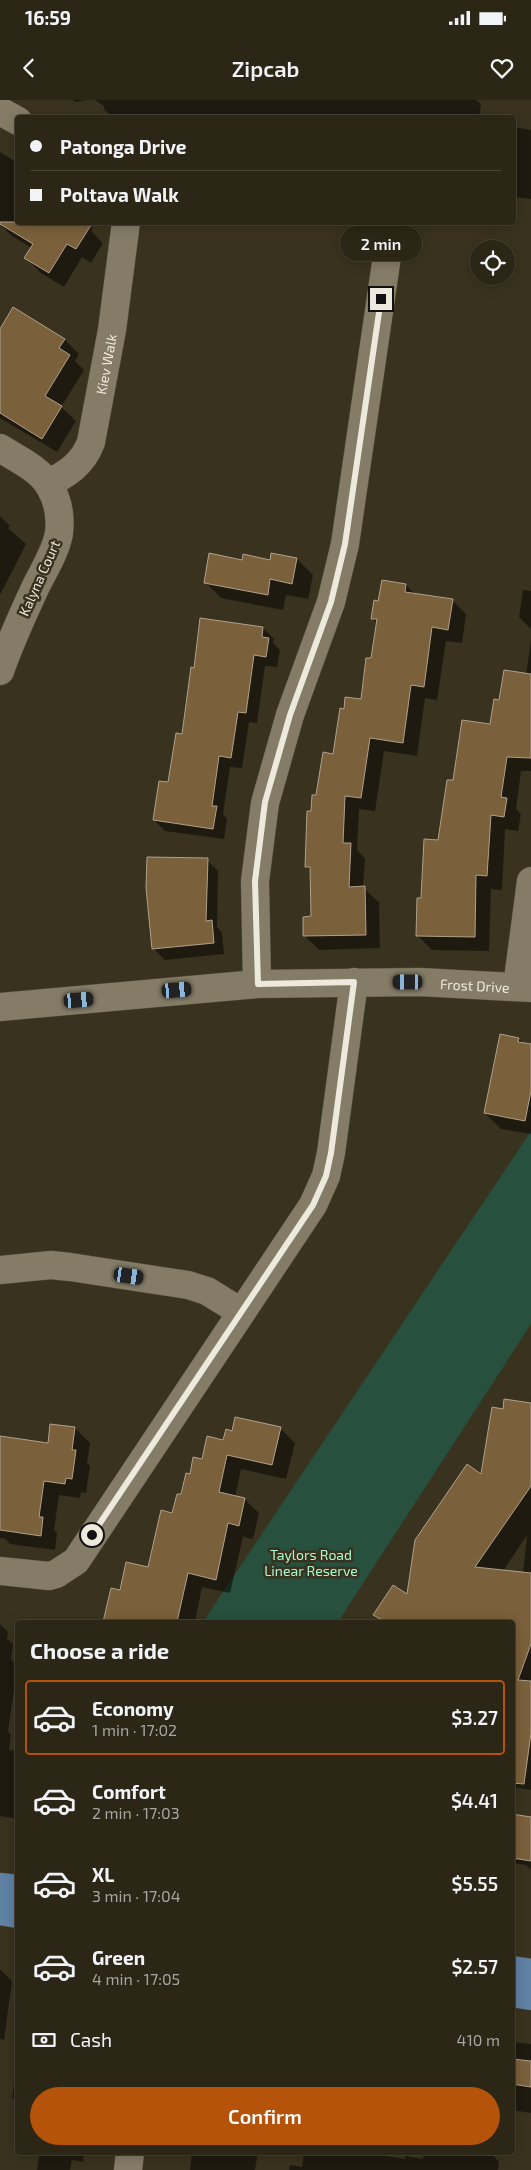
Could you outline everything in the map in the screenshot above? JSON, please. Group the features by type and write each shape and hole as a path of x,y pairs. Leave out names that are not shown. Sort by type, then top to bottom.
{"main road":[{"path":"0,1887 15,1889"},
{"path":"0,1911 15,1914"},
{"path":"515,1970 531,1973"},
{"path":"515,1993 531,1996"}],"street":[{"path":"0,111 15,119"},
{"name":"Kiev Walk","path":"48,484 80,463 87,453 91,442 111,338 126,225"},
{"path":"258,984 255,881 265,802 290,715 331,602 345,544 392,225"},
{"name":"Kalyna Court","path":"0,448 31,467 48,484 57,501 60,516 59,535 0,671"},
{"path":"524,987 531,881"},
{"path":"0,1571 49,1576 56,1574 76,1561 313,1205 326,1176 331,1153 354,982"},
{"name":"Frost Drive","path":"0,1007 258,984 420,982 524,987"},
{"path":"0,1270 51,1266 70,1267 188,1284 206,1291 241,1312"},
{"path":"128,2170 130,2155"}],"green space":[{"name":"Taylors Road Linear Reserve","path":"531,1131 531,1324 339,1620 204,1620"}],"building":[{"path":"0,222 15,222 15,225 91,225 76,249 67,244 49,273 24,258 33,244 0,224"},
{"path":"13,307 65,339 59,348 70,355 45,396 62,406 42,439 0,413 0,329"},
{"path":"209,553 242,560 243,554 270,560 271,553 297,558 292,584 270,579 268,595 204,583"},
{"path":"382,580 406,584 405,592 453,599 448,630 432,627 424,687 411,685 403,743 370,738 361,798 345,796 343,843 351,843 349,887 365,886 366,935 303,936 303,917 311,916 310,867 305,867 307,811 311,811 312,795 316,795 323,752 333,754 340,708 344,709 345,697 361,699 366,658 371,658 377,619 371,619 374,600 378,601"},
{"path":"200,618 263,627 262,637 269,638 266,657 254,655 246,713 238,712 231,758 219,756 212,806 217,806 213,829 153,820 159,781 168,782 176,733 182,734 191,667 194,668"},
{"path":"504,670 531,674 531,758 507,757 501,797 507,798 504,817 491,815 487,876 476,875 475,937 416,936 417,898 421,898 424,839 438,840 447,780 453,780 462,720 490,724 494,699 499,700"},
{"path":"147,857 208,858 206,921 212,920 214,943 152,949 146,888"},
{"path":"500,1034 519,1038 518,1042 531,1044 531,1091 525,1121 484,1113"},
{"path":"504,1399 531,1403 531,1486 475,1567 531,1573 531,1644 518,1680 531,1681 531,1733 524,1784 515,1783 515,1620 382,1620 373,1615 393,1585 407,1594 415,1540 467,1464 481,1474 492,1407 503,1409"},
{"path":"235,1417 281,1427 272,1465 227,1455 219,1492 245,1498 239,1526 228,1523 216,1580 188,1573 177,1620 103,1620 111,1588 120,1590 126,1562 148,1567 161,1510 172,1513 177,1494 181,1494 186,1473 190,1474 193,1457 202,1459 207,1436 223,1440 226,1429 232,1431"},
{"path":"50,1424 75,1427 72,1450 76,1450 72,1479 66,1478 65,1484 44,1481 39,1517 43,1517 41,1536 0,1530 0,1436 48,1443"},
{"path":"515,1814 531,1817 531,1861 515,1858"},
{"path":"515,2059 531,2061 531,2087 515,2084"}],"route":[{"path":"92,1535 313,1205 326,1176 331,1153 354,982 258,984 255,881 258,845 265,802 274,767 290,715 331,602 345,544 381,299"}]}
